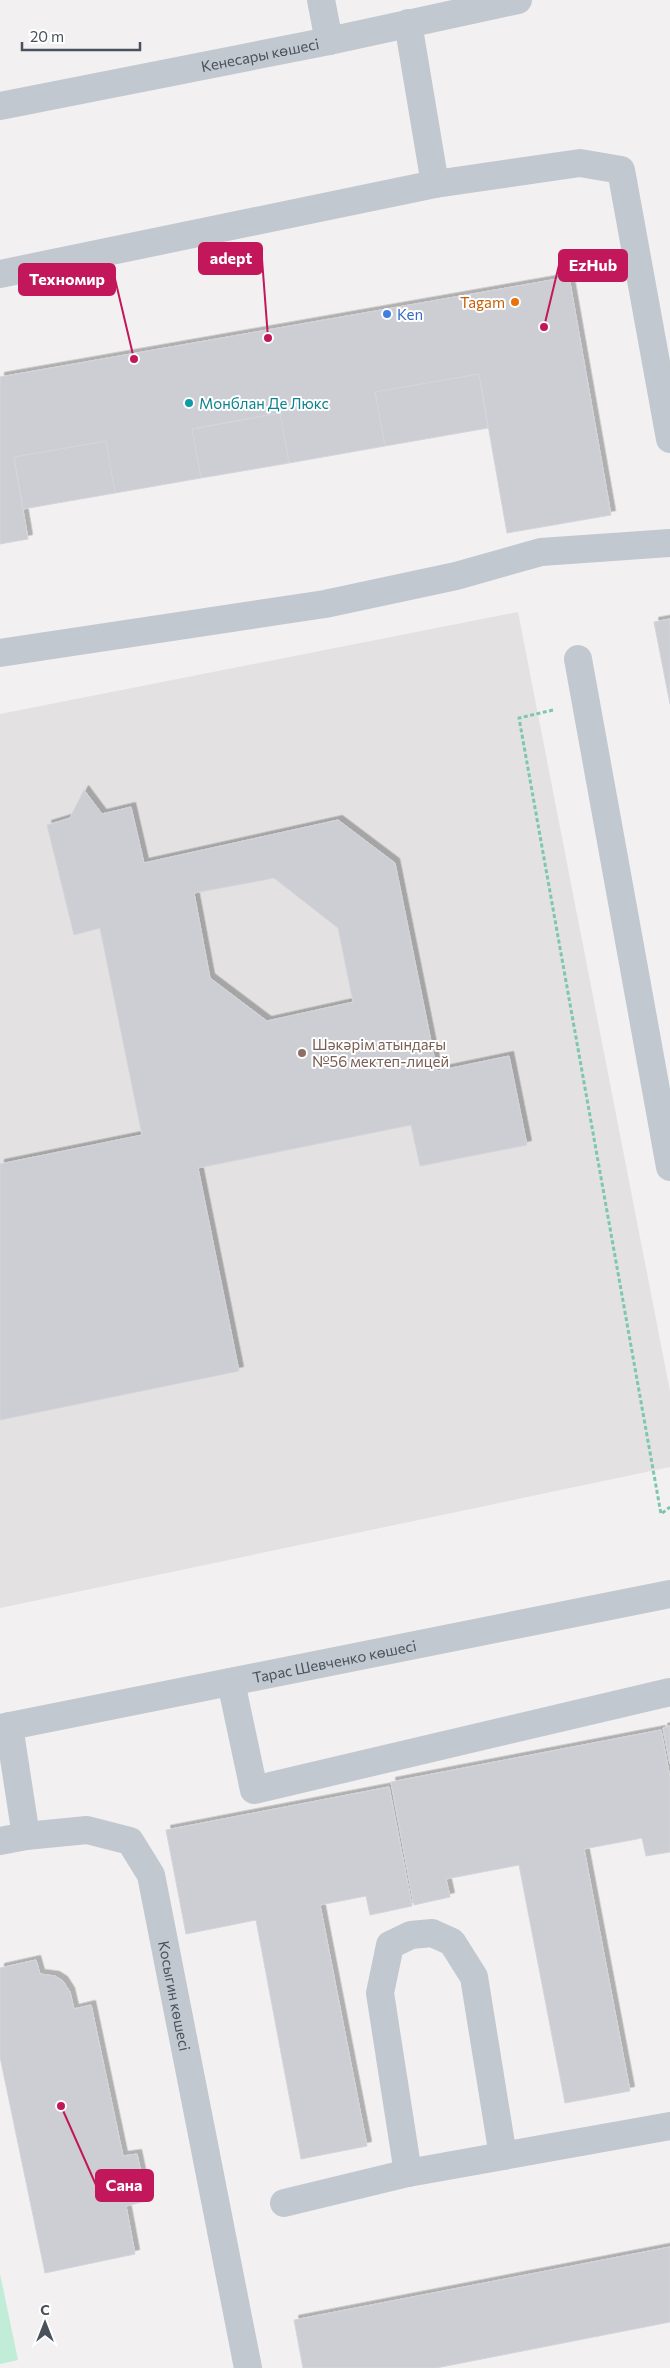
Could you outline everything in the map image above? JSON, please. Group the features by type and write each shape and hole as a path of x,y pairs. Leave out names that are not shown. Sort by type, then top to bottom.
{"street":[{"path":"321,0 329,41"},
{"name":"Кенесары көшесі","path":"0,106 329,41 518,0"},
{"path":"408,23 435,184"},
{"path":"0,274 435,184 580,163 621,170 670,440"},
{"path":"0,653 325,604 456,576 541,552 670,543"},
{"path":"578,659 670,1167"},
{"name":"Тарас Шевченко көшесі","path":"4,1727 670,1594"},
{"path":"231,1682 254,1790 670,1692"},
{"path":"4,1727 26,1836"},
{"name":"Косыгин көшесі","path":"0,1841 26,1836 87,1830 130,1842 151,1875 248,2368"},
{"path":"408,2173 380,1993 390,1945 411,1935 432,1932 452,1942 474,1977 503,2156"},
{"path":"284,2203 408,2173 670,2126"}],"path":[{"path":"586,703 519,718 661,1514 670,1507"}],"shaded area":[{"name":"Шәкәрім атындағы №56 мектеп-лицей","path":"518,612 670,1391 670,1467 0,1608 0,714"}],"green space":[{"path":"0,2274 18,2360 0,2364"}],"building":[{"name":"Монблан Де Люкс","path":"569,277 611,515 507,533 479,374 375,392 385,446 289,463 280,413 192,429 201,478 115,493 106,441 14,457 28,539 0,544 0,377"},
{"path":"479,374 488,428 385,446 375,392"},
{"path":"280,413 289,463 201,478 192,429"},
{"path":"106,441 115,493 23,509 14,457"},
{"path":"670,619 670,704 654,622"},
{"path":"84,790 102,814 131,807 144,863 338,820 395,863 437,1071 509,1056 527,1145 420,1166 411,1125 198,1168 239,1371 0,1420 0,1164 142,1135 100,928 74,935 47,825 70,818","holes":["274,878 338,928 353,1002 267,1021 210,978 194,893"]},
{"path":"670,1726 670,1764 663,1728"},
{"path":"661,1730 670,1778 670,1852 646,1856 642,1838 584,1849 630,2091 565,2103 519,1865 446,1879 450,1897 414,1905 391,1782"},
{"path":"389,1787 412,1906 370,1915 366,1896 320,1905 367,2146 301,2159 256,1920 186,1934 166,1830"},
{"path":"36,1960 40,1974 55,1976 63,1981 70,1992 74,2009 91,2005 123,2156 137,2154 147,2201 126,2206 135,2254 45,2273 0,2057 0,1968"},
{"path":"670,2247 670,2322 436,2368 303,2368 294,2320"}],"place":[{"name":"Tagam","path":"515,302"},
{"name":"Ken","path":"387,314"},
{"name":"EzHub","path":"544,327"},
{"name":"adept","path":"268,338"},
{"name":"Техномир","path":"134,359"},
{"name":"Монблан Де Люкс","path":"189,403"},
{"name":"Шәкәрім атындағы №56 мектеп-лицей","path":"302,1053"},
{"name":"Сана","path":"61,2106"}]}
